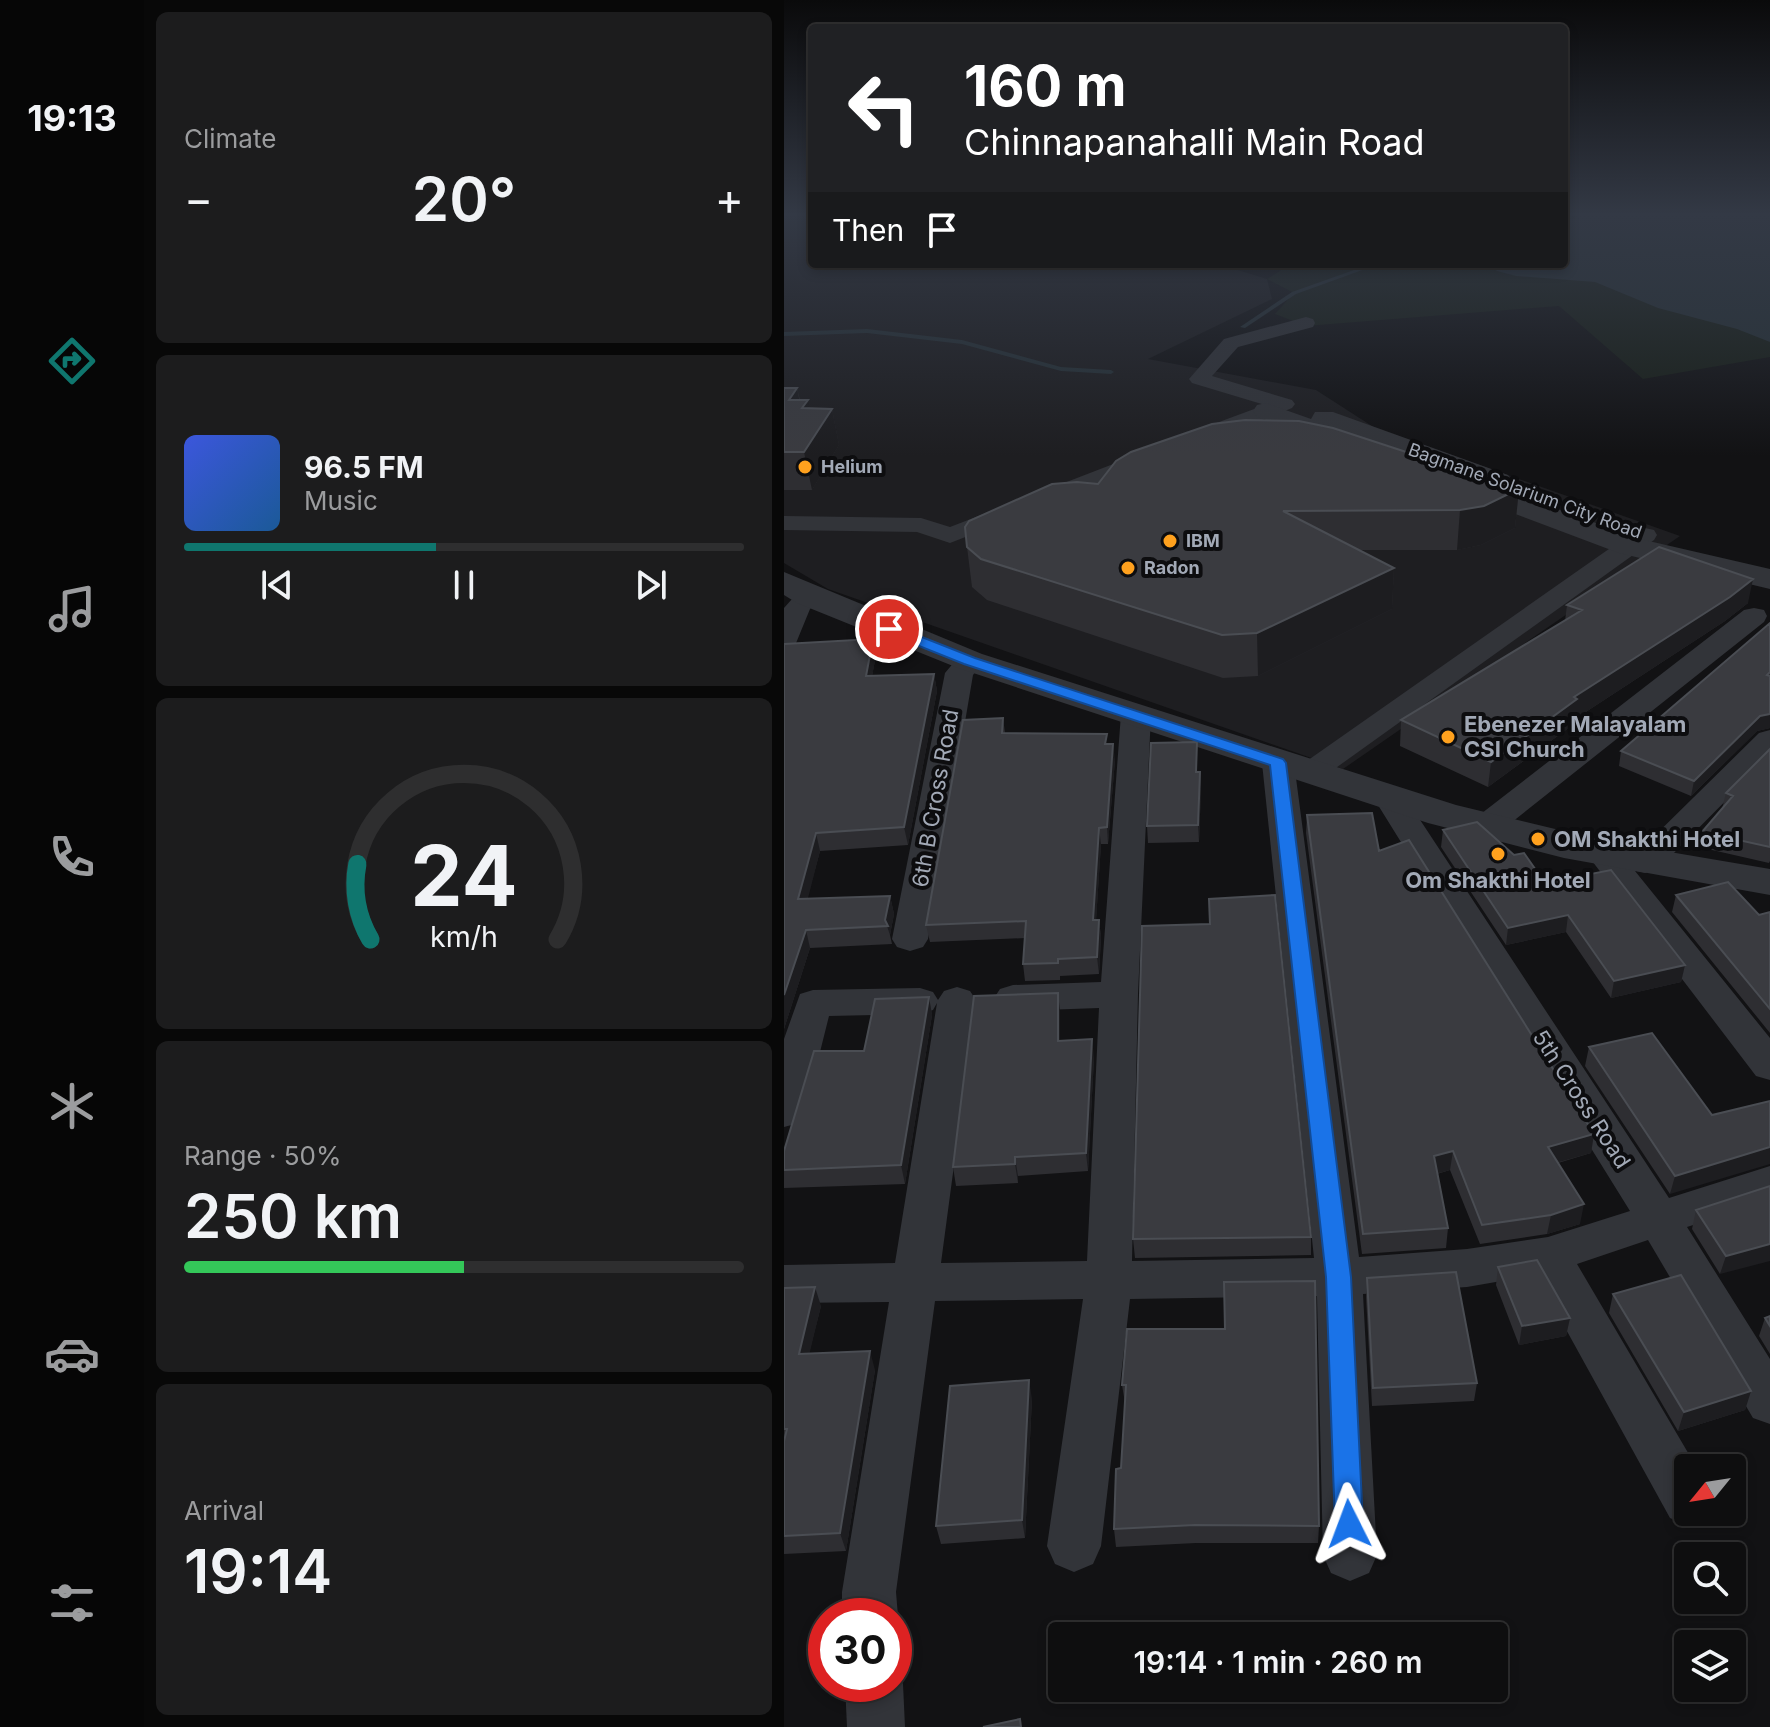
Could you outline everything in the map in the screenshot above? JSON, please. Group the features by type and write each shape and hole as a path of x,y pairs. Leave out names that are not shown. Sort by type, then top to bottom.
{"street":[{"path":"1275,407 1199,379 1231,343 1306,323"},
{"path":"784,523 921,525 950,536 1275,407"},
{"name":"Bagmane Solarium City Road","path":"1275,407 1638,540 1770,579"},
{"path":"1293,768 1638,540"},
{"name":"Bagmane Solarium City Road","path":"1638,540 1770,563"},
{"path":"784,642 798,606 797,589 970,661 1293,768 1485,827 1645,863 1770,882"},
{"path":"1485,827 1754,616"},
{"name":"6th B Cross Road","path":"910,939 959,673 970,661"},
{"path":"1074,1546 1109,1281 1119,994 1136,714"},
{"path":"1645,863 1770,739"},
{"path":"1293,768 1339,1277 1350,1555"},
{"name":"5th Cross Road","path":"1389,797 1658,1218 1770,1402"},
{"path":"1603,853 1770,1066"},
{"path":"784,1112 813,1003 1119,994"},
{"path":"869,1598 957,1000"},
{"path":"784,1284 1339,1277 1467,1268 1548,1255 1770,1183"},
{"path":"1548,1255 1674,1476"},
{"path":"875,1702 876,1727"}],"shaded area":[{"path":"784,295 1271,295 1272,299 1148,359 1316,390 1375,428 1680,536 1343,769 828,589 784,563"},
{"path":"1293,295 1770,295 1770,357 1643,379 1559,306 1306,326 1275,314"},
{"path":"1626,295 1770,295 1770,342 1737,329 1658,308"}],"building":[{"path":"784,388 797,388 789,400 808,400 802,408 832,409 804,452 784,452"},
{"name":"Radon","path":"1245,420 1299,421 1333,428 1519,489 1484,506 1460,510 1283,511 1394,568 1257,633 1222,635 981,559 967,547 965,527 969,521 1052,484 1098,484 1116,461 1131,452 1212,424"},
{"path":"1659,547 1753,579 1574,697 1577,699 1491,762 1401,720 1582,610 1567,605"},
{"path":"1770,623 1770,672 1767,675 1770,676 1770,714 1760,716 1694,781 1621,751"},
{"path":"873,639 866,676 934,674 904,827 816,833 798,899 890,896 885,920 888,926 806,930 784,995 784,644"},
{"path":"1003,718 1002,733 1107,734 1105,744 1113,744 1107,827 1099,828 1093,920 1099,920 1097,957 1023,964 1026,921 926,925 963,720"},
{"path":"1197,742 1196,772 1200,772 1198,825 1147,826 1151,743"},
{"path":"1770,749 1770,847 1702,832 1733,796 1726,793"},
{"path":"1372,813 1379,851 1409,840 1594,1134 1548,1147 1584,1204 1551,1215 1482,1225 1453,1151 1434,1156 1448,1228 1363,1234 1307,815"},
{"path":"1477,822 1514,855 1524,853 1545,883 1611,870 1685,965 1614,981 1568,915 1508,928 1443,830"},
{"path":"1728,882 1759,915 1770,912 1770,1009 1676,895"},
{"path":"1275,895 1311,1237 1133,1239 1142,926 1210,924 1209,899"},
{"path":"1058,993 1058,1041 1092,1039 1086,1153 1015,1157 1015,1164 953,1167 974,996"},
{"path":"929,997 901,1165 784,1170 784,1151 814,1051 864,1051 875,999"},
{"path":"1652,1033 1712,1115 1770,1101 1770,1147 1675,1176 1589,1047"},
{"path":"1770,1186 1770,1244 1726,1256 1696,1210"},
{"path":"1537,1260 1570,1318 1522,1326 1498,1267"},
{"path":"1456,1272 1477,1383 1373,1388 1367,1278"},
{"path":"1681,1275 1751,1391 1684,1412 1613,1294"},
{"path":"1315,1281 1319,1526 1195,1525 1114,1529 1116,1469 1121,1468 1126,1385 1122,1385 1127,1329 1225,1329 1224,1282"},
{"path":"815,1287 799,1354 870,1351 840,1533 784,1536 784,1441 787,1429 784,1429 784,1288"},
{"path":"1029,1380 1022,1520 936,1526 950,1386"},
{"path":"1020,1719 1021,1727 983,1727"}],"waterway":[{"path":"1243,327 1292,295"},
{"path":"784,334 867,331 962,342 1061,369 1111,372"}],"place":[{"name":"Helium","path":"805,467"},
{"name":"IBM","path":"1170,541"},
{"name":"Radon","path":"1128,568"},
{"name":"Ebenezer Malayalam CSI Church","path":"1448,737"},
{"name":"OM Shakthi Hotel","path":"1538,839"},
{"name":"Om Shakthi Hotel","path":"1498,854"}],"route":[{"path":"889,629 970,661 1278,763 1339,1277 1349,1524"}]}
